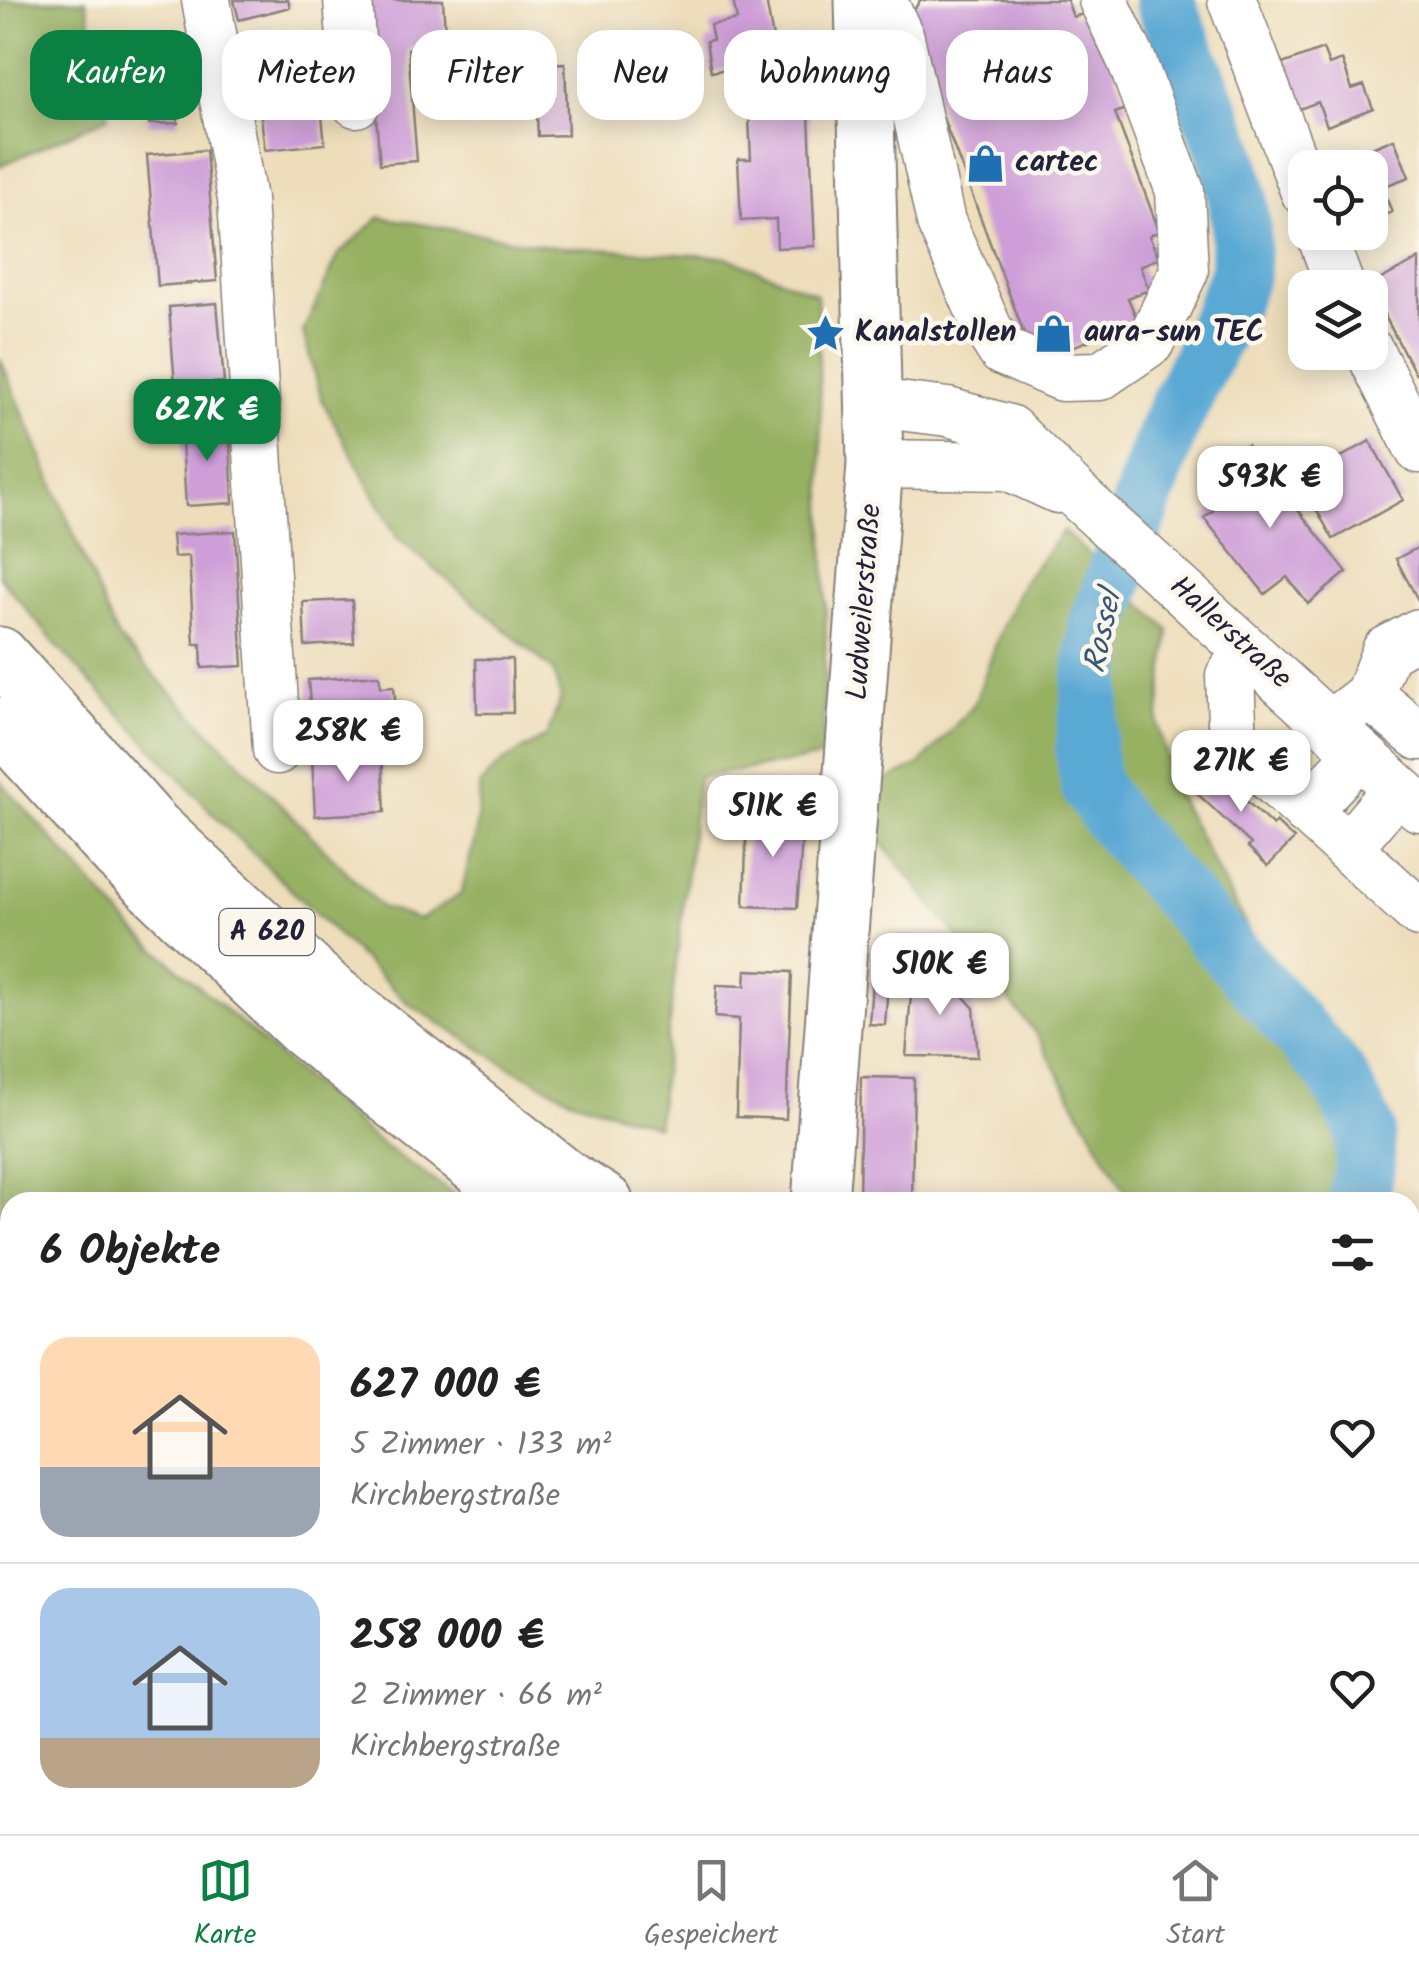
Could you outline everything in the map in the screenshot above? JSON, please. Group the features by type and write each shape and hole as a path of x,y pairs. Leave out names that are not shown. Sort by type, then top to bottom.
{"main road":[{"name":"Ludweilerstraße","path":"821,1192 875,464 863,0"},
{"name":"A 620","path":"0,655 154,828 314,976 562,1192"},
{"name":"A 620","path":"0,725 118,854 304,1030 561,1192"}],"street":[{"path":"206,0 242,199 277,750"},
{"path":"348,0 350,30"},
{"path":"882,0 900,38 941,222 988,329 1002,350 1062,377 1100,376 1150,342 1184,271 1180,191 1131,59 1103,0"},
{"path":"1232,0 1289,150"},
{"path":"1379,370 1419,449"},
{"name":"Hallerstraße","path":"874,404 948,412 1009,429 1409,798"},
{"name":"Hallerstraße","path":"875,464 1008,466 1084,501"},
{"path":"1306,810 1370,695 1386,651 1419,633"},
{"path":"1247,650 1230,676 1233,744 1419,913"},
{"path":"1370,695 1419,736"},
{"path":"1347,848 1409,798"}],"green space":[{"path":"0,0 86,0 92,30 30,30 30,120 101,120 0,166"},
{"path":"380,217 548,246 726,257 817,294 826,608 823,757 698,777 657,1126 570,1098 508,1066 408,1003 221,822 57,646 0,577 0,358 117,637 381,907 419,920 461,894 476,834 480,785 501,763 547,736 561,698 553,670 397,537 322,400 303,332 339,254"},
{"path":"1063,531 1169,630 1158,723 1176,793 1387,1192 1125,1192 1037,1035 878,838 884,782 919,765 974,705 1022,584"},
{"path":"0,781 134,930 374,1139 450,1192 0,1192"}],"building":[{"path":"234,0 288,0 290,7 239,20"},
{"path":"354,0 443,0 445,30 411,30 411,120 417,161 380,164 376,120 391,120 391,30 360,30"},
{"path":"733,0 766,0 772,30 724,30 724,70 711,72 706,41 713,40 710,25 737,20"},
{"path":"920,0 1067,0 1073,17 1093,11 1128,108 1115,113 1159,231 1149,236 1159,258 1140,266 1149,290 1128,298 1138,322 1059,352 1025,336 926,73 926,30 910,30 907,22"},
{"path":"1323,49 1329,65 1342,60 1352,89 1364,85 1373,108 1327,126 1318,102 1294,111 1277,66"},
{"path":"557,63 565,63 568,135 538,136 537,120 557,120"},
{"path":"149,120 178,120 178,123 149,124"},
{"path":"261,120 322,120 325,144 265,150"},
{"path":"749,120 809,120 815,246 777,248 776,219 741,221 738,159 751,159"},
{"path":"1394,139 1409,177 1388,185 1388,150 1366,150"},
{"path":"206,150 217,281 158,286 147,155"},
{"path":"1419,259 1419,371 1415,373 1388,322 1388,275"},
{"path":"217,303 224,382 175,386 169,307"},
{"path":"229,423 233,503 186,506 181,425"},
{"path":"1370,441 1403,500 1333,539 1300,480"},
{"path":"1247,445 1347,572 1308,604 1287,577 1265,594 1204,518 1221,504 1210,491 1226,478 1218,468"},
{"path":"235,531 243,666 202,668 201,644 194,644 189,556 174,557 172,535"},
{"path":"1419,547 1419,602 1396,559"},
{"path":"352,600 354,643 305,646 303,602"},
{"path":"476,659 512,659 513,713 477,713"},
{"path":"379,675 381,687 394,686 397,722 312,728 308,680"},
{"path":"382,754 385,812 315,816 312,758"},
{"path":"1207,764 1273,826 1276,822 1294,839 1268,866 1248,847 1251,844 1187,784"},
{"path":"804,813 797,908 744,906 747,817"},
{"path":"874,955 890,956 885,1025 869,1024"},
{"path":"931,961 974,1008 978,1057 906,1056 912,982"},
{"path":"746,970 792,972 786,1119 736,1117 739,1019 715,1017 717,985 745,986"},
{"path":"861,1077 914,1078 912,1192 859,1192"}],"waterway":[{"name":"Rossel","path":"1164,0 1226,149 1241,227 1240,272 1169,427 1098,627 1085,752 1091,787 1115,822 1336,1073 1365,1129 1365,1167 1359,1192"}],"place":[{"name":"cartec","path":"985,163"},
{"name":"Kanalstollen","path":"825,333"},
{"name":"aura-sun TEC","path":"1054,333"}]}
